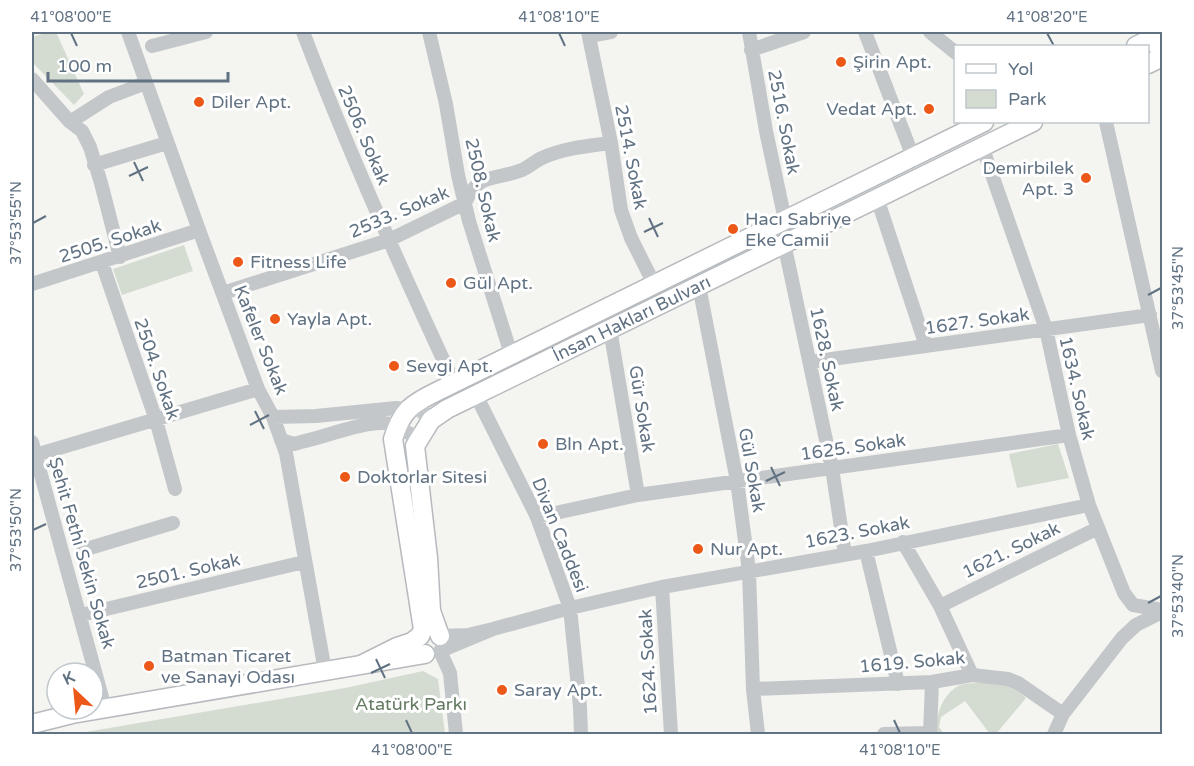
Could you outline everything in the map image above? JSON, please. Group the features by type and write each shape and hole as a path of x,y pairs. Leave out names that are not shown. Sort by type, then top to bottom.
{"main road":[{"path":"1142,45 1158,42"},
{"path":"1149,62 1158,42"},
{"name":"İnsan Hakları Bulvarı","path":"406,409 418,400 982,123"},
{"name":"İnsan Hakları Bulvarı","path":"419,438 431,420 447,409 1031,123"},
{"path":"406,409 393,439 422,622 431,644"},
{"path":"419,438 416,446 428,558 432,611 431,644"},
{"path":"105,708 363,664 412,642 431,644"}],"street":[{"name":"Kafeler Sokak","path":"128,32 258,389 273,417 286,453 325,671"},
{"path":"152,46 206,32"},
{"name":"2508. Sokak","path":"429,32 465,204 511,354"},
{"path":"589,34 611,32"},
{"name":"2516. Sokak","path":"749,32 785,220"},
{"path":"751,50 804,32"},
{"path":"866,32 914,157"},
{"path":"930,32 954,51"},
{"name":"2506. Sokak","path":"308,33 327,94 389,240 454,383"},
{"name":"2514. Sokak","path":"589,34 611,143 621,210 631,238 654,284"},
{"path":"32,78 70,122 82,131 90,147 120,257"},
{"path":"70,122 109,97 146,83"},
{"path":"1106,123 1150,315 1160,347 1162,371"},
{"path":"94,165 168,142"},
{"name":"2533. Sokak","path":"223,293 389,240 465,204 471,188 489,177 522,170 540,158 566,150 611,143"},
{"name":"1634. Sokak","path":"982,146 1046,329 1069,435 1089,505 1129,603 1162,611"},
{"path":"877,198 926,346"},
{"name":"2505. Sokak","path":"32,284 199,230"},
{"name":"1628. Sokak","path":"784,243 832,468 845,554"},
{"name":"2504. Sokak","path":"102,263 156,420 176,489"},
{"name":"Gül Sokak","path":"699,286 737,481 749,571 753,689 758,735"},
{"name":"1627. Sokak","path":"810,362 1150,315"},
{"name":"Gür Sokak","path":"610,329 638,495"},
{"path":"33,451 156,420 258,389"},
{"name":"Divan Caddesi","path":"476,395 537,516 570,608 581,735"},
{"path":"273,417 316,416 381,408 420,410 431,420"},
{"path":"281,440 294,444 385,423 419,438"},
{"name":"1625. Sokak","path":"537,516 638,495 1069,435"},
{"name":"Şehit Fethi Sekin Sokak","path":"33,451 93,661"},
{"name":"1623. Sokak","path":"431,644 662,587 866,551 1089,505"},
{"path":"83,550 172,523"},
{"name":"1621. Sokak","path":"940,606 1098,528"},
{"path":"903,542 940,606 972,675"},
{"path":"866,551 898,684"},
{"name":"2501. Sokak","path":"81,615 304,562"},
{"name":"1624. Sokak","path":"662,587 671,735"},
{"path":"1054,735 1064,714 1122,638 1136,625 1162,611"},
{"path":"431,644 450,673 456,735"},
{"name":"1619. Sokak","path":"753,689 932,682 972,675 1008,679 1018,683 1064,714"},
{"path":"884,735 930,734 932,682"}],"green space":[{"path":"56,32 84,94 74,105 32,62 32,37"},
{"path":"184,245 193,271 122,295 113,269"},
{"path":"1058,444 1069,478 1017,488 1009,454"},
{"name":"Atatürk Parkı","path":"423,671 438,679 445,734 74,734 345,688"},
{"path":"1008,682 1026,698 996,734 990,734 965,701 941,717 939,727 944,734 937,734 937,720 941,706 954,689 964,684"}],"place":[{"name":"Şirin Apt.","path":"841,62"},
{"name":"Diler Apt.","path":"199,102"},
{"name":"Vedat Apt.","path":"929,109"},
{"name":"Demirbilek Apt. 3","path":"1086,178"},
{"name":"Hacı Sabriye Eke Camii","path":"733,229"},
{"name":"Fitness Life","path":"238,262"},
{"name":"Gül Apt.","path":"451,283"},
{"name":"Yayla Apt.","path":"275,319"},
{"name":"Sevgi Apt.","path":"394,366"},
{"name":"Bln Apt.","path":"543,444"},
{"name":"Doktorlar Sitesi","path":"345,477"},
{"name":"Nur Apt.","path":"698,549"},
{"name":"Batman Ticaret ve Sanayi Odası","path":"149,666"},
{"name":"Saray Apt.","path":"502,690"}]}
